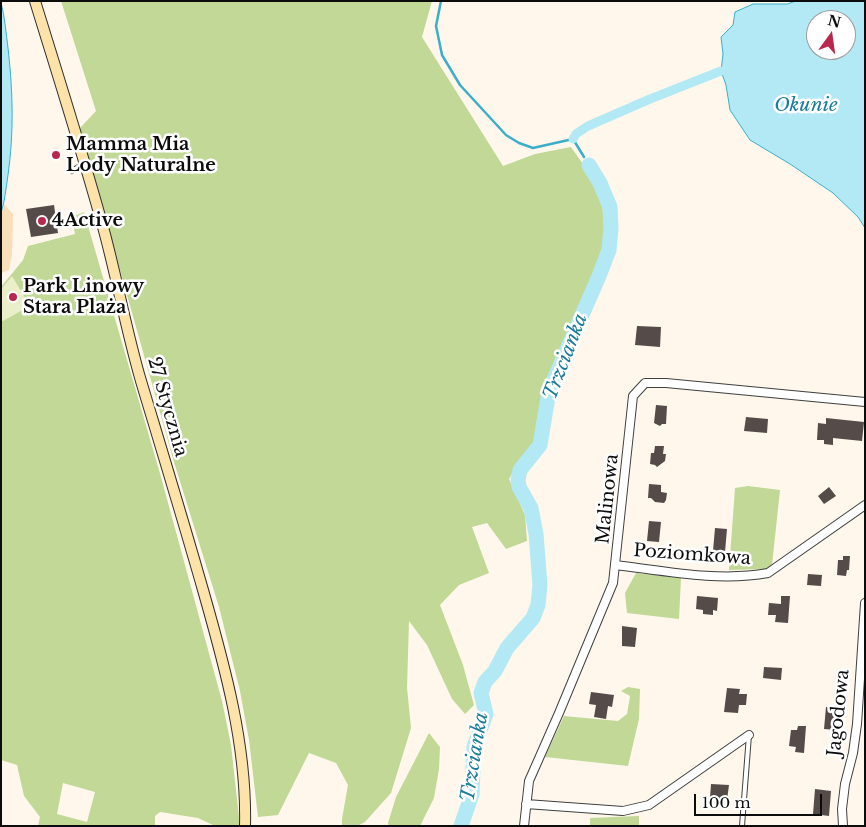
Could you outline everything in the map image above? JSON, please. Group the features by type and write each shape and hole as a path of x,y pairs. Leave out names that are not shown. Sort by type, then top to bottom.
{"main road":[{"name":"27 Stycznia","path":"35,1 103,228 140,377 181,511 221,653 236,720 243,777 245,826"}],"street":[{"name":"Malinowa","path":"524,826 529,781 559,714 613,582 633,396 645,383 666,383 865,402"},
{"name":"Poziomkowa","path":"616,565 691,574 750,576 768,573 865,505"},
{"name":"Jagodowa","path":"843,826 844,792 853,753 857,724 865,603"},
{"path":"526,804 623,812 649,805 749,735"}],"lane":[{"path":"72,171 84,163"},
{"path":"742,826 749,735"}],"green space":[{"path":"61,1 432,1 422,37 503,166 535,154 571,147 585,167 602,201 605,240 585,296 542,394 536,444 516,467 509,479 525,515 527,541 506,549 487,523 472,527 489,573 459,585 440,605 463,665 474,705 465,714 452,699 427,645 409,621 407,688 411,728 391,793 365,822 357,826 342,826 348,785 336,763 309,753 278,815 258,817 249,740 240,691 219,607 174,462 80,128 96,111"},
{"path":"84,212 161,477 222,701 231,745 240,826 215,826 198,818 160,812 155,816 155,826 38,826 40,817 24,796 17,765 1,760 1,287 23,260 28,246 75,234 72,217","holes":["63,783 95,792 87,822 57,814"]},
{"name":"Park Linowy Stara Plaża","path":"12,276 30,306 1,322 1,289"},
{"path":"748,486 780,490 772,565 767,569 729,570 735,488"},
{"path":"636,573 681,578 679,619 627,613 625,593"},
{"path":"628,687 640,689 639,719 628,766 545,757 564,716 618,721 627,714 630,696 621,691"},
{"path":"429,733 440,747 439,769 434,798 420,826 389,826 388,823 396,797"},
{"path":"639,816 639,826 590,826 590,818"}],"sand":[{"path":"4,204 13,214 12,255 9,270 1,273 1,213"}],"water":[{"name":"Okunie","path":"796,1 865,1 865,228 858,217 833,193 750,140 730,110 726,85 721,71 723,54 721,37 733,25 735,12 753,4 787,4"},
{"path":"1,2 10,64 12,112 10,159 1,213"}],"building":[{"name":"4Active","path":"54,205 58,233 31,237 26,209"},
{"path":"637,326 661,327 660,347 635,345"},
{"path":"656,405 667,406 666,424 660,426 654,423"},
{"path":"746,417 768,419 767,433 744,431"},
{"path":"826,418 864,422 862,441 833,438 833,445 824,444 824,440 817,440 818,423 826,424"},
{"path":"655,446 664,446 663,454 666,454 665,461 657,467 650,464 651,453 654,453"},
{"path":"649,484 661,485 661,492 667,493 664,503 655,502 648,498"},
{"path":"829,487 836,496 824,504 818,496"},
{"path":"649,521 661,522 659,542 647,541"},
{"path":"715,528 727,529 725,552 713,551"},
{"path":"843,556 850,556 849,570 847,570 846,576 837,575 838,560 843,560"},
{"path":"808,574 822,575 821,586 807,585"},
{"path":"697,596 718,598 717,611 713,610 713,615 703,614 703,610 696,609"},
{"path":"781,596 790,596 788,623 775,622 776,615 768,615 769,603 781,604"},
{"path":"622,626 637,628 635,647 622,646"},
{"path":"764,667 782,668 781,680 763,678"},
{"path":"727,688 740,689 739,694 747,694 746,705 739,705 738,713 724,712"},
{"path":"591,692 614,695 612,707 608,706 606,719 594,717 596,705 589,704"},
{"path":"826,707 838,708 836,730 824,729"},
{"path":"798,726 806,726 804,753 795,752 796,747 789,746 791,730 797,730"},
{"path":"711,784 729,785 727,800 710,798"},
{"path":"815,789 831,791 829,816 813,814"}],"waterway":[{"name":"Trzcianka","path":"441,1 436,26 442,55 460,85 506,135 519,143 533,148 573,139 584,157"},
{"path":"573,139 576,134 588,126 721,71"},
{"name":"Trzcianka","path":"461,826 472,794 474,747 486,714 481,693 485,682 495,671 507,648 533,618 538,605 540,585 536,534 531,508 519,487 520,470 540,445 549,391 609,250 610,207 600,183 589,165"}],"place":[{"name":"Mamma Mia Lody Naturalne","path":"56,155"},
{"name":"4Active","path":"42,221"},
{"name":"Park Linowy Stara Plaża","path":"13,297"}]}
